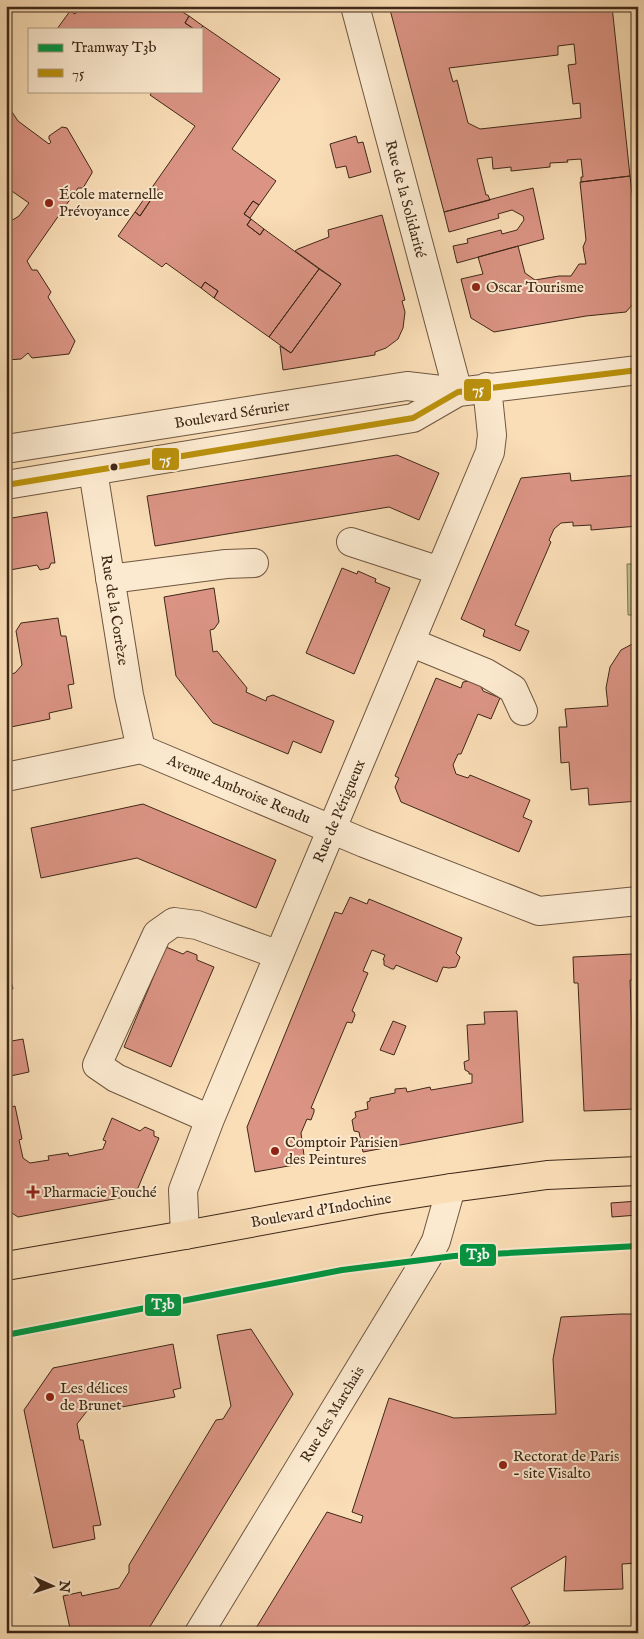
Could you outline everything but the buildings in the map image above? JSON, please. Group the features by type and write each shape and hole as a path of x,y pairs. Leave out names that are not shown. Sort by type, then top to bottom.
{"main road":[{"name":"Boulevard d'Indochine","path":"6,1266 451,1188 547,1175 638,1171"}],"street":[{"name":"Rue de la Solidarité","path":"355,6 458,392"},
{"name":"Boulevard Sérurier","path":"6,450 407,386 458,392 638,370"},
{"name":"Rue de Périgueux","path":"186,1235 183,1190 210,1119 490,452 492,436 487,388"},
{"name":"Boulevard Sérurier","path":"7,478 93,471 414,418 458,392"},
{"name":"Rue de la Corrèze","path":"93,471 129,695 141,748"},
{"path":"351,542 440,571"},
{"path":"110,579 226,564 254,563"},
{"path":"410,642 486,673 513,689 524,712"},
{"path":"6,777 141,748"},
{"name":"Avenue Ambroise Rendu","path":"141,748 364,843 539,912 638,900"},
{"path":"210,1119 116,1078 97,1065 157,934 174,922 197,925 279,955"},
{"name":"Rue des Marchais","path":"199,1633 427,1258 436,1240 451,1188"}],"green space":[{"path":"627,564 638,564 638,615 628,615"}],"tram line":[{"name":"T3b","path":"6,1335 342,1270 454,1256 638,1246"}],"transit line":[{"name":"75","path":"6,485 413,418 458,392 638,370"}],"place":[{"name":"École maternelle Prévoyance","path":"49,203"},
{"name":"Oscar Tourisme","path":"476,287"},
{"name":"Comptoir Parisien des Peintures","path":"275,1151"},
{"name":"Pharmacie Fouché","path":"33,1192"},
{"name":"Les délices de Brunet","path":"50,1397"},
{"name":"Rectorat de Paris - site Visalto","path":"503,1465"}]}
